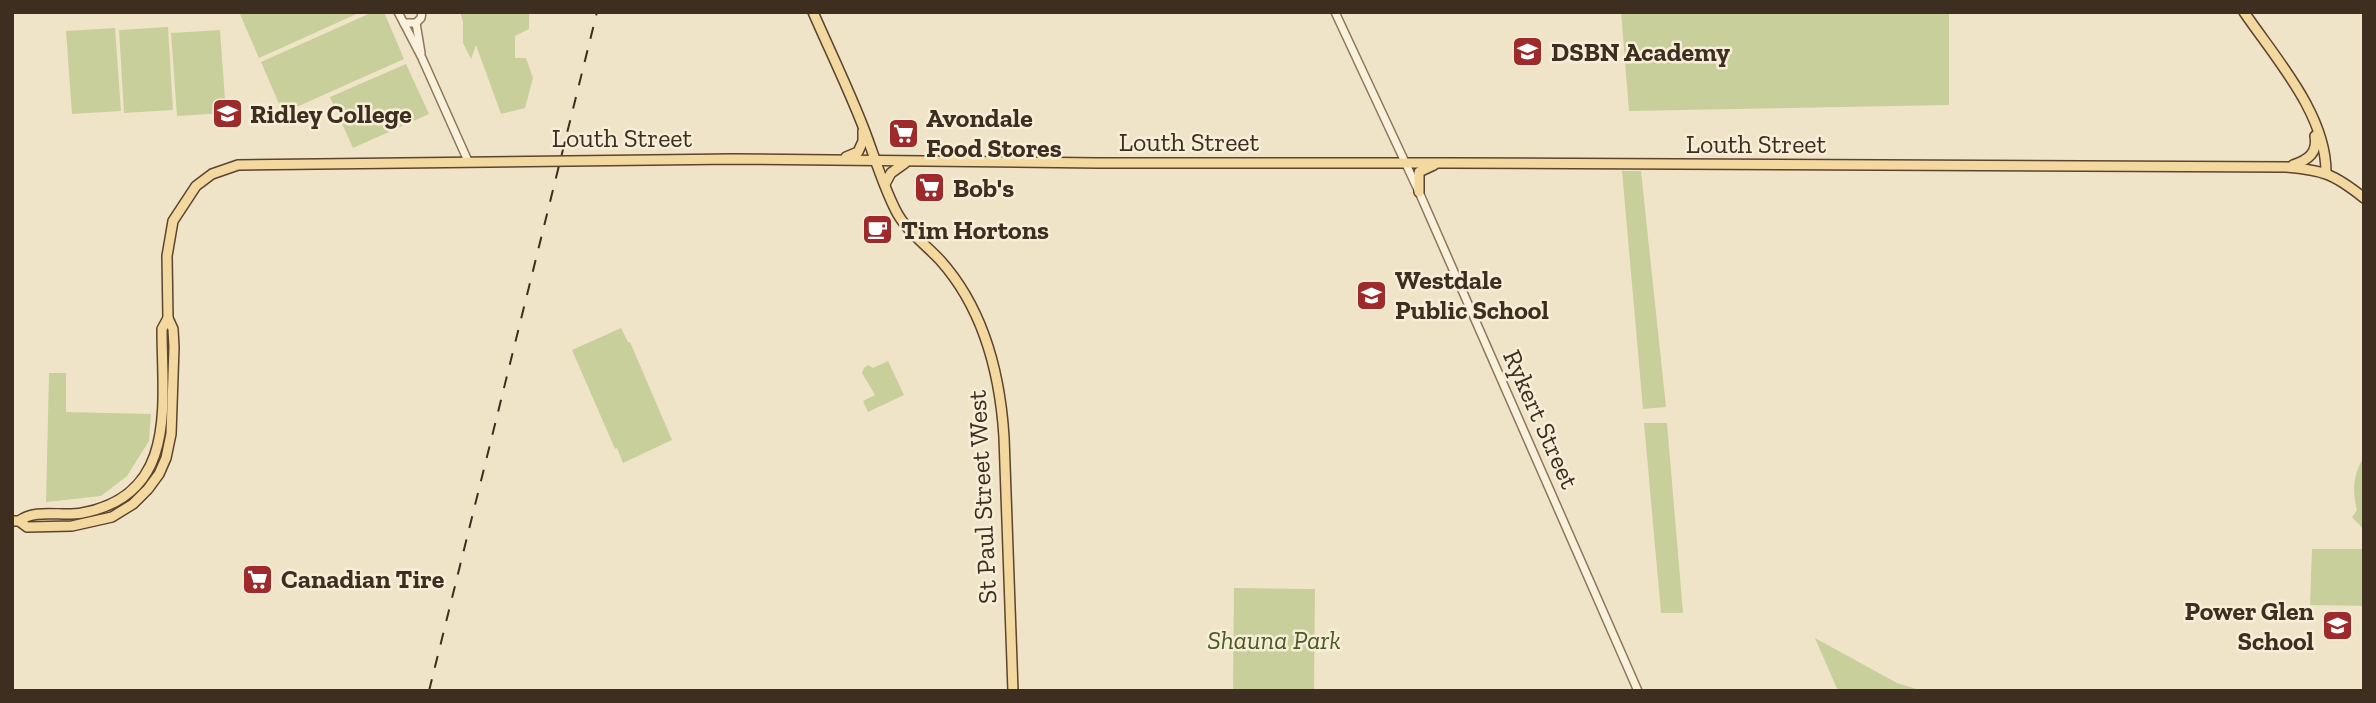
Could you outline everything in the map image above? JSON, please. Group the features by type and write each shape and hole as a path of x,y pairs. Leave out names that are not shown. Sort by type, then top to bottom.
{"main road":[{"name":"St Paul Street West","path":"813,12 863,126 895,209 906,228 940,260 965,294 978,319 995,369 1002,404 1004,437 1013,691"},
{"path":"2244,12 2315,116 2326,172 2343,181 2364,198"},
{"path":"2286,167 2306,161 2314,151 2315,116"},
{"path":"827,161 858,152 863,141 863,126"},
{"name":"Louth Street","path":"16,521 27,527 72,526 93,522 123,511 148,489 166,458 171,435 174,347 173,329 168,318 167,256 173,221 196,186 212,174 238,165 670,159 2286,167 2326,172"},
{"path":"885,184 891,173 907,162"},
{"path":"1419,192 1421,170 1449,163"}],"street":[{"path":"398,12 422,58 468,162"},
{"path":"404,23 415,23 421,18 422,12"},
{"name":"Rykert Street","path":"1335,12 1419,192 1639,691"},
{"path":"415,23 422,58"}],"green space":[{"path":"239,12 361,12 259,58"},
{"path":"373,12 384,12 404,59 283,113 261,62"},
{"path":"460,12 529,12 529,29 515,36 515,58 526,58 533,78 525,108 501,114 476,45 471,59 463,43"},
{"path":"1621,12 1949,12 1949,105 1629,111"},
{"path":"168,27 173,110 124,113 119,30"},
{"path":"115,28 121,111 72,114 66,31"},
{"path":"220,30 226,113 177,116 171,33"},
{"path":"406,64 429,114 353,148 330,97"},
{"path":"1622,171 1641,171 1666,407 1643,409"},
{"path":"621,328 630,342 672,440 623,463 572,350"},
{"path":"888,361 904,395 868,412 863,401 875,395 862,373 868,365 873,368"},
{"path":"49,373 66,373 66,412 151,414 149,441 127,476 101,496 46,502"},
{"path":"1644,423 1667,423 1683,613 1661,613"},
{"path":"2364,457 2364,530 2352,517 2357,510 2354,496 2356,476"},
{"path":"2312,549 2364,549 2364,606 2310,605"},
{"name":"Shauna Park","path":"1234,588 1315,589 1314,691 1233,691"},
{"path":"1815,638 1897,683 1923,691 1838,691"}],"railway":[{"path":"429,691 597,12"}],"place":[{"name":"DSBN Academy","path":"1528,52"},
{"name":"Ridley College","path":"227,114"},
{"name":"Avondale Food Stores","path":"903,133"},
{"name":"Bob's","path":"930,188"},
{"name":"Tim Hortons","path":"878,230"},
{"name":"Westdale Public School","path":"1372,295"},
{"name":"Canadian Tire","path":"258,579"},
{"name":"Power Glen School","path":"2337,626"}]}
